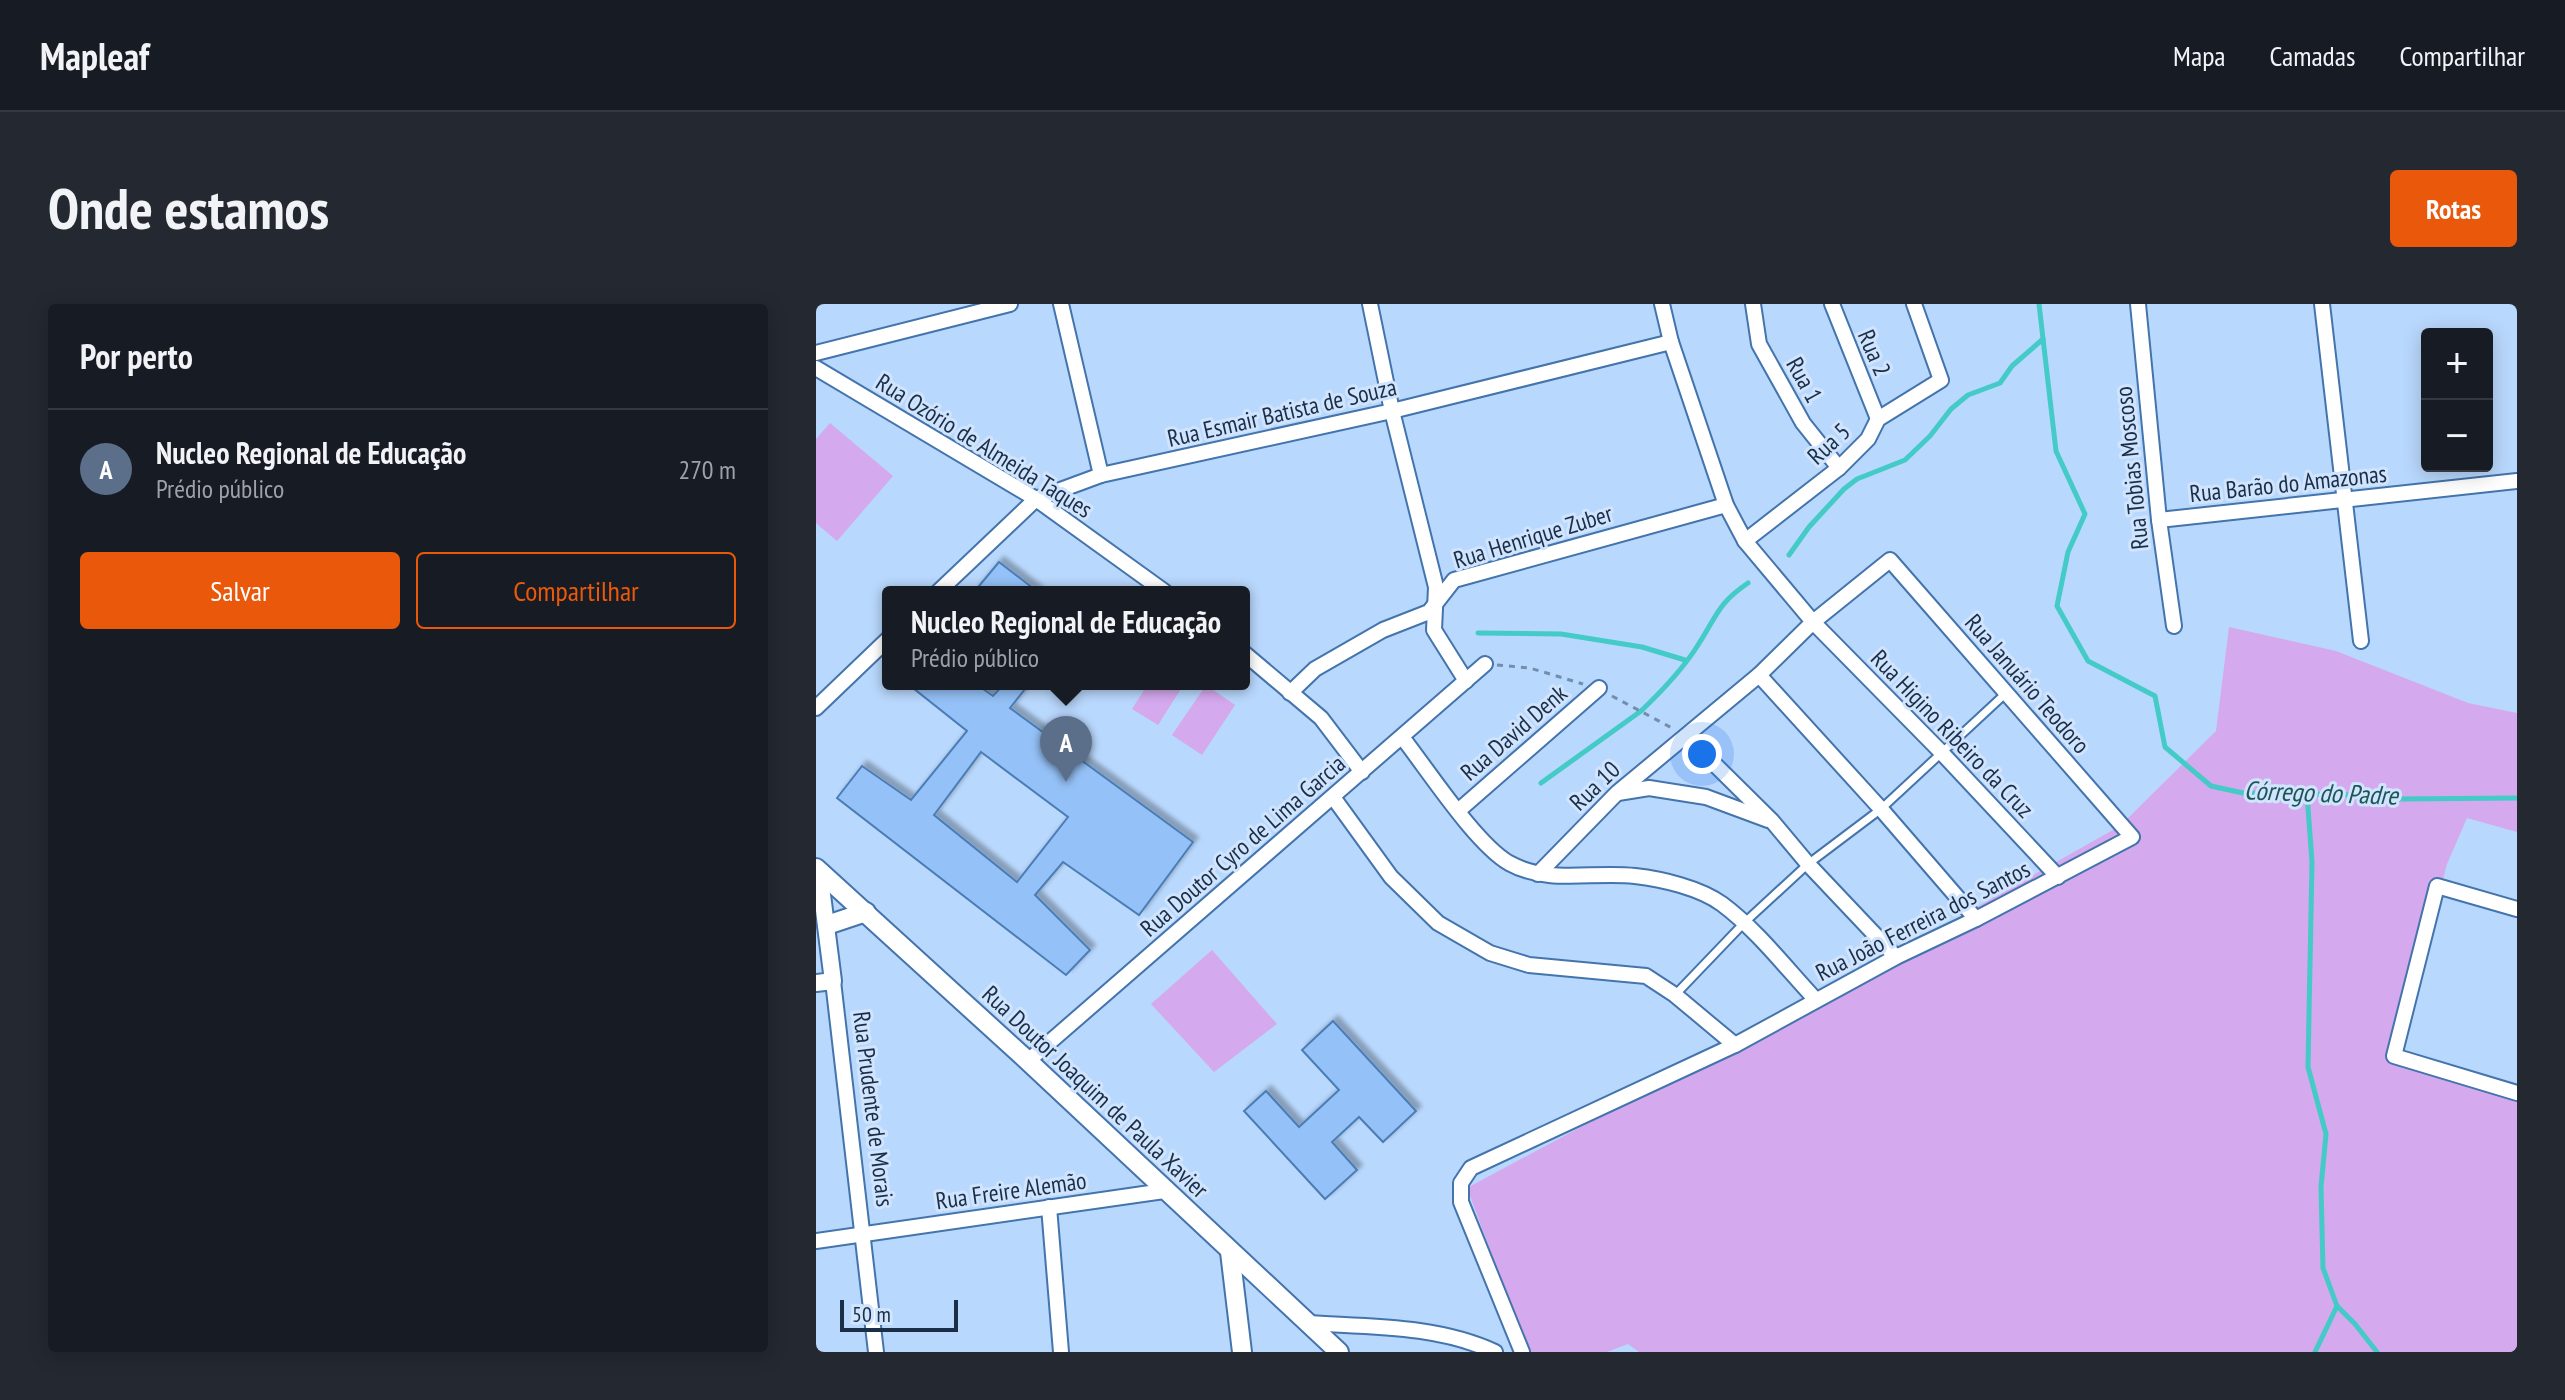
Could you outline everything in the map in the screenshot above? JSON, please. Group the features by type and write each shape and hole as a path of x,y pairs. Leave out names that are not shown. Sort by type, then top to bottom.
{"main road":[{"name":"Rua Doutor Joaquim de Paula Xavier","path":"818,870 1028,1061 1339,1352"},
{"path":"827,925 866,912"},
{"path":"1230,1252 1242,1352"}],"street":[{"path":"816,353 1010,304"},
{"path":"1061,304 1101,475"},
{"path":"1370,304 1392,411 1436,587 1434,630 1466,681"},
{"name":"Rua Higino Ribeiro da Cruz","path":"1662,304 1671,342 1726,505 1745,541 1813,622 2058,877"},
{"name":"Rua 1","path":"1753,304 1759,344 1803,423 1839,468"},
{"name":"Rua 2","path":"1832,304 1878,419"},
{"name":"Rua 5","path":"1745,541 1839,468 1868,439 1878,419 1941,380 1914,304"},
{"name":"Rua Tobias Moscoso","path":"2138,304 2159,520 2174,626"},
{"path":"2322,304 2361,641"},
{"name":"Rua Esmair Batista de Souza","path":"944,586 1036,499 1101,475 1392,411 1671,342"},
{"name":"Rua Ozório de Almeida Taques","path":"816,368 1036,499 1157,586"},
{"name":"Rua Barão do Amazonas","path":"2159,520 2517,481"},
{"name":"Rua Henrique Zuber","path":"1290,693 1315,669 1383,630 1429,612 1454,580 1726,505"},
{"name":"Rua 10","path":"1538,874 1617,793 1759,675 1813,622 1890,560"},
{"name":"Rua Januário Teodoro","path":"1890,560 2132,837"},
{"path":"816,708 882,645"},
{"path":"1250,658 1321,718 1362,772"},
{"name":"Rua Doutor Cyro de Lima Garcia","path":"1028,1061 1485,664"},
{"path":"1759,675 1976,919"},
{"name":"Rua David Denk","path":"1458,811 1599,688"},
{"path":"1686,736 1772,821 1896,957"},
{"path":"1402,737 1482,841 1508,862 1538,874 1560,877 1634,876 1684,887 1720,902 1744,923 1816,1000"},
{"path":"1617,793 1649,788 1706,797 1772,821"},
{"path":"1333,797 1391,877 1438,923 1490,953 1529,965 1646,976 1675,995 1735,1045"},
{"name":"Rua João Ferreira dos Santos","path":"1522,1352 1461,1202 1461,1183 1471,1168 1735,1045 1896,957 2132,837"},
{"name":"Rua Prudente de Morais","path":"818,870 827,925 824,982 864,1234 876,1352"},
{"path":"2517,909 2437,886 2394,1056 2517,1093"},
{"name":"Rua Freire Alemão","path":"816,1241 1164,1191"},
{"path":"1049,1207 1061,1352"},
{"path":"1307,1323 1409,1330 1452,1338 1495,1352"}],"lane":[{"path":"1675,995 1744,923 1808,864 1881,809 2005,694"}],"shaded area":[{"path":"830,423 893,476 837,541 816,523 816,439"},
{"path":"2229,627 2336,651 2468,703 2517,713 2517,832 2467,818 2447,864 2396,1057 2517,1092 2517,1352 1639,1352 1628,1344 1607,1352 1528,1352 1467,1188 1728,1048 2120,826 2216,731"},
{"path":"1144,690 1180,690 1158,725 1132,709"},
{"path":"1203,690 1213,690 1235,705 1202,755 1172,735"},
{"path":"1212,950 1277,1024 1214,1072 1151,1004"}],"building":[{"path":"999,562 1030,586 979,586"},
{"path":"916,690 984,690 993,696 998,690 1024,690 1010,708 1193,842 1139,915 1063,862 1035,895 1090,950 1066,975 837,798 862,766 911,800 967,731","holes":["981,752 1068,817 1017,882 934,815"]},
{"path":"1333,1021 1416,1111 1383,1142 1359,1117 1332,1142 1357,1170 1325,1199 1244,1111 1266,1091 1299,1127 1339,1090 1302,1050"}],"waterway":[{"name":"Córrego do Padre","path":"2039,304 2056,451 2085,514 2068,552 2057,606 2088,661 2155,696 2165,747 2211,786 2243,793 2360,795 2396,799 2517,798"},
{"path":"1789,555 1809,527 1844,489 1857,479 1905,460 1930,436 1951,409 1968,395 2000,383 2012,366 2043,339"},
{"path":"1541,783 1641,711 1686,663 1724,604 1748,583"},
{"path":"1478,633 1561,634 1642,647 1685,660"},
{"path":"2307,794 2312,862 2308,1067 2326,1134 2321,1187 2323,1268 2337,1306 2377,1352"},
{"path":"2315,1352 2337,1306"}],"place":[{"name":"Nucleo Regional de Educação","path":"1066,782"}]}
